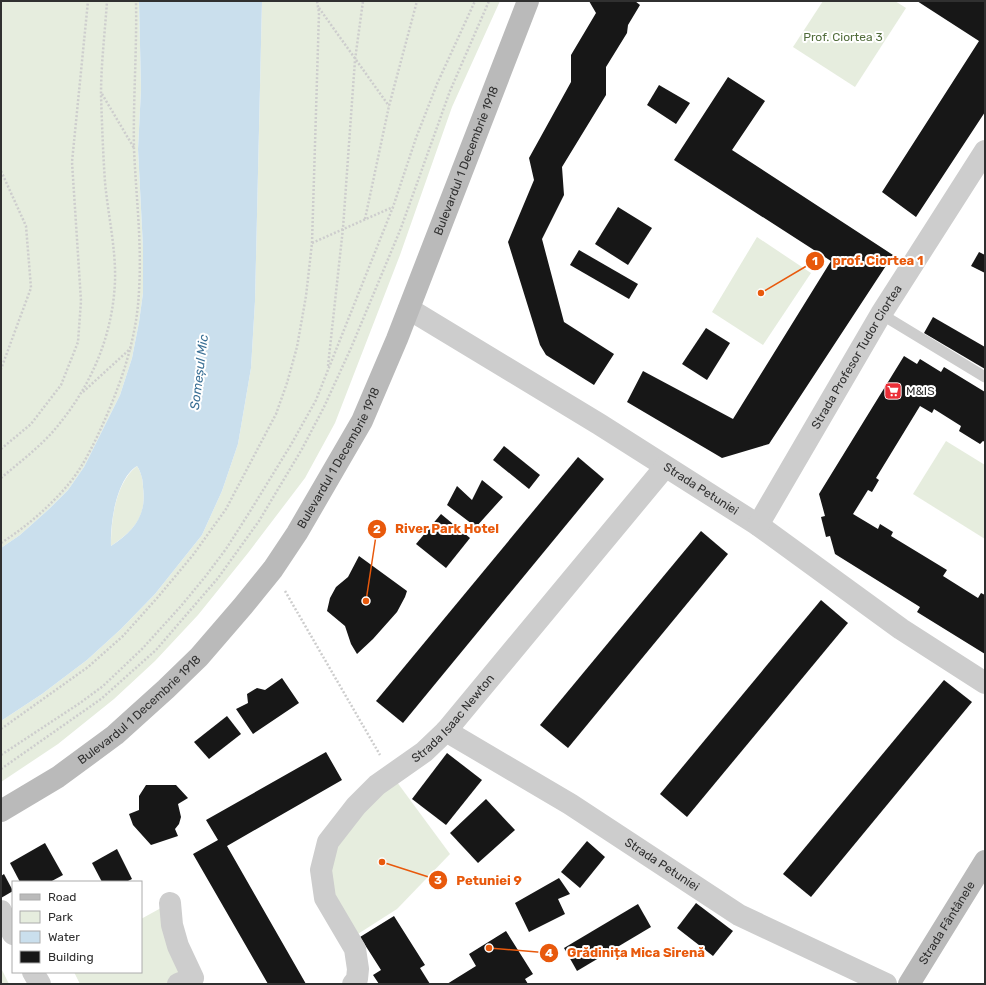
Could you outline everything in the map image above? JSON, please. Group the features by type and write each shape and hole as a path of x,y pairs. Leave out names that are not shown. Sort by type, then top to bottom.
{"main road":[{"name":"Bulevardul 1 Decembrie 1918","path":"1,811 58,777 115,735 166,690 243,606 272,569 297,533 362,421 409,309 528,1"},
{"name":"Strada Fântânele","path":"909,984 985,861"}],"street":[{"name":"Strada Profesor Tudor Ciortea","path":"758,525 881,314 985,151"},
{"name":"Strada Petuniei","path":"409,309 599,424 758,525 902,629 985,683"},
{"name":"Strada Isaac Newton","path":"352,984 357,978 358,969 355,949 325,898 321,870 328,842 356,806 376,785 424,752 446,731 666,466"},
{"name":"Strada Petuniei","path":"446,731 570,804 739,915 886,984"},
{"path":"170,903 172,925 189,982"},
{"path":"1,911 12,932"},
{"path":"34,973 40,984"}],"lane":[{"path":"881,314 985,377"}],"path":[{"path":"1,449 30,424 60,385 78,342 81,301 72,162 88,1"},
{"path":"1,478 36,448 60,424 80,394 99,356 112,315 115,281 114,248 106,183 101,93 107,1"},
{"path":"1,543 35,518 68,486 91,450 116,395 131,348 140,292 140,248 134,148 137,38 136,1"},
{"path":"1,728 88,667 123,636 158,597 193,555 226,509 276,414 287,384 297,347 306,296 312,243 319,13 317,1"},
{"path":"328,368 343,228 354,60 363,1"},
{"path":"365,219 389,106 417,1"},
{"path":"1,755 103,686 142,648 182,606 226,549 261,494 292,444 316,400 393,207 416,138 437,84 475,1"},
{"path":"1,768 102,700 156,650 218,578 259,521 302,449 324,407 351,348 401,228 450,91 489,1"},
{"path":"317,6 354,60 389,106"},
{"path":"101,93 134,148"},
{"path":"1,171 26,226 31,288 1,369"},
{"path":"312,243 393,207"},
{"path":"80,394 131,348"},
{"path":"282,586 391,774"}],"green space":[{"path":"1,1 139,1 141,89 138,149 143,248 143,293 132,358 120,395 84,467 68,490 49,509 20,535 1,548"},
{"path":"262,1 500,1 452,107 400,255 335,423 305,478 248,553 198,615 155,661 114,699 58,744 1,782 1,721 42,694 87,660 121,629 155,594 202,535 222,491 238,444 251,368 255,301"},
{"name":"Prof. Ciortea 3","path":"823,1 895,1 906,8 855,87 793,47"},
{"path":"757,237 811,273 763,345 712,312"},
{"path":"946,441 985,465 985,539 913,494"},
{"path":"137,466 142,476 143,484 144,497 141,515 132,528 111,546 113,514 119,492 130,473"},
{"path":"391,774 450,854 397,909 350,939 325,898 328,842"},
{"path":"170,903 196,984 80,984 74,973 142,973 142,918"},
{"path":"1,968 9,984 1,984"}],"water":[{"name":"Someșul Mic","path":"139,1 262,1 255,301 251,368 238,444 222,491 202,535 155,594 121,629 87,660 42,694 1,721 1,548 20,535 49,509 68,490 84,467 120,395 132,358 143,293 143,248 138,149 141,89","holes":["137,466 141,473 144,497 141,514 132,528 111,546 113,514 119,491 130,472"]}],"building":[{"path":"589,1 635,1 640,5 628,25 627,33 606,67 606,95 562,167 564,195 542,239 564,322 614,354 594,385 546,355 540,345 508,242 534,180 529,158 571,82 571,55 596,13"},
{"path":"917,1 985,1 985,112 916,217 882,192 979,41"},
{"path":"728,77 765,101 732,150 893,255 769,444 722,458 627,402 643,371 733,419 831,261 674,160"},
{"path":"659,85 690,103 676,124 647,105"},
{"path":"618,207 652,228 628,265 595,244"},
{"path":"579,250 638,284 629,299 570,265"},
{"path":"979,252 985,255 985,273 971,266"},
{"path":"933,317 985,347 985,369 924,333"},
{"path":"706,328 730,343 707,380 682,364"},
{"path":"904,356 917,364 920,359 941,372 944,367 985,392 985,442 983,441 980,444 959,431 961,426 934,409 932,413 920,406 876,478 879,480 872,492 868,490 853,514 878,529 880,524 893,532 891,536 947,570 943,576 978,598 981,593 985,595 985,654 917,612 920,607 835,554 830,536 826,537 821,517 825,516 819,494"},
{"path":"504,446 540,475 529,489 493,460"},
{"path":"578,457 604,479 403,723 376,701"},
{"path":"482,480 503,497 476,527 447,505 457,486 472,500"},
{"path":"441,514 470,538 446,568 416,544"},
{"path":"701,531 728,554 568,748 540,725"},
{"path":"359,556 407,591 397,612 373,639 357,654 351,644 345,626 327,611 330,598 336,587 348,577"},
{"path":"821,600 848,623 687,817 660,794"},
{"path":"282,678 299,703 253,734 236,709 248,703 247,694 257,688 265,690"},
{"path":"944,680 972,702 811,897 783,874"},
{"path":"227,716 241,734 209,759 194,742"},
{"path":"326,752 342,780 227,846 306,984 268,984 193,854 218,840 206,820"},
{"path":"447,753 482,780 446,825 412,799"},
{"path":"146,785 176,785 188,798 178,804 181,817 179,824 175,829 178,836 151,845 133,825 129,814 139,810 139,796"},
{"path":"486,799 515,830 478,863 450,833"},
{"path":"587,841 605,857 580,888 561,872"},
{"path":"45,843 63,875 52,881 19,881 10,863"},
{"path":"117,849 132,879 128,881 101,881 92,863"},
{"path":"4,874 12,892 1,898 1,876"},
{"path":"559,878 570,894 558,899 565,914 529,932 515,903"},
{"path":"696,903 733,931 713,956 677,928"},
{"path":"638,904 651,927 577,971 564,948"},
{"path":"394,916 425,965 420,968 430,984 379,984 373,975 381,970 360,937"},
{"path":"506,931 533,974 525,979 528,984 447,984 476,966 469,954"}],"place":[{"name":"prof. Ciortea 1","path":"761,293"},
{"name":"M&IS","path":"893,391"},
{"name":"River Park Hotel","path":"366,601"},
{"name":"Petuniei 9","path":"382,862"},
{"name":"Grădinița Mica Sirenă","path":"489,948"}]}
